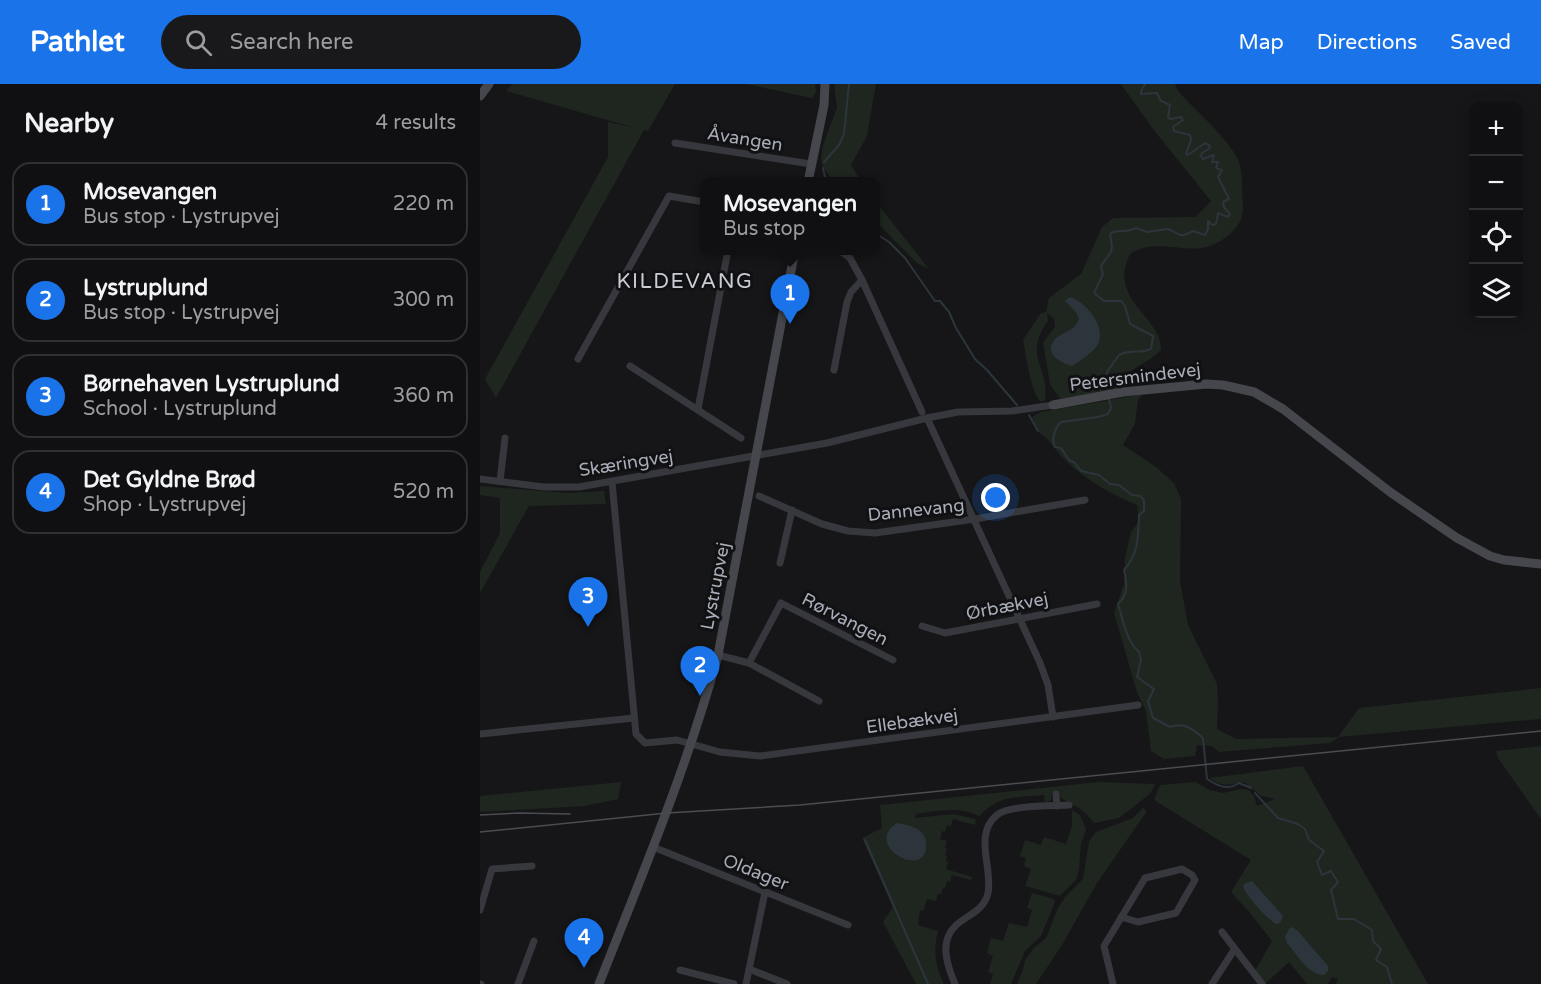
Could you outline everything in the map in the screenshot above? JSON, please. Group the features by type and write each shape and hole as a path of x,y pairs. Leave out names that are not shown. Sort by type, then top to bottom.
{"street":[{"path":"480,96 489,84"},
{"path":"809,177 824,105 825,84"},
{"name":"Åvangen","path":"675,143 811,164"},
{"path":"578,359 669,196 700,201"},
{"path":"699,409 727,255"},
{"name":"Lystrupvej","path":"599,984 667,813 692,743 718,655 794,255"},
{"path":"846,255 850,258 862,280 1040,663 1048,685 1053,717"},
{"path":"834,370 847,302 851,292 862,280"},
{"path":"630,366 741,438"},
{"name":"Petersmindevej","path":"756,456 827,443 925,415 1012,411 1123,392 1206,384 1231,387 1254,393 1283,409 1390,492 1457,538 1490,556 1541,564"},
{"path":"500,481 504,438"},
{"name":"Skæringvej","path":"480,479 544,487 579,487 756,456"},
{"path":"480,734 634,718 612,482"},
{"name":"Dannevang","path":"759,496 822,524 848,531 875,533 1085,500"},
{"path":"780,563 792,510"},
{"name":"Rørvangen","path":"749,663 781,603 893,660"},
{"name":"Ørbækvej","path":"922,626 945,633 1098,604"},
{"path":"718,655 749,663 819,701"},
{"name":"Ellebækvej","path":"634,718 636,734 645,742 677,740 720,752 760,756 1138,705"},
{"path":"1056,794 1057,806"},
{"path":"955,984 945,958 945,949 952,930 974,914 986,898 989,882 985,835 988,825 1002,811 1069,805"},
{"name":"Oldager","path":"653,847 848,924"},
{"path":"480,910 492,869 532,866"},
{"path":"1113,984 1104,946 1121,917 1145,878 1182,869 1192,875 1195,880 1176,913 1138,922 1121,917"},
{"path":"746,984 765,891"},
{"path":"1222,932 1262,984"},
{"path":"518,984 534,941"},
{"path":"1212,984 1234,950"},
{"path":"749,969 787,984"},
{"path":"680,970 734,984"}],"shaded area":[{"path":"512,84 675,84 648,131 644,130 496,398 485,379 608,157 608,122 635,128 506,91"},
{"path":"746,84 815,84 816,92 812,98"},
{"path":"834,84 876,84 867,136 851,165 858,177 830,177 823,167 821,158 823,145 837,108"},
{"path":"1121,84 1175,84 1178,91 1227,143 1238,160 1242,177 1242,215 1232,232 1208,247 1193,249 1156,246 1130,254 1125,270 1125,284 1130,296 1159,338 1161,350 1122,379 1125,389 1060,399 1050,384 1043,342 1055,327 1054,319 1047,313 1048,321 1037,344 1045,388 1045,400 1041,402 1034,391 1023,340 1041,313 1046,312 1049,298 1081,274 1102,227 1113,218 1196,217 1211,201 1153,129"},
{"path":"880,207 929,269 917,263 880,226"},
{"path":"1070,297 1088,309 1100,330 1098,344 1072,366 1059,361 1051,351 1056,338 1073,327 1079,319 1076,312 1065,301"},
{"path":"1143,394 1138,399 1135,424 1123,445 1156,467 1174,483 1181,499 1180,581 1188,625 1217,684 1217,729 1236,739 1338,737 1359,708 1541,688 1541,719 1339,737 1330,743 1219,752 1212,746 1197,745 1195,756 1164,759 1151,751 1146,711 1137,692 1114,613 1124,584 1125,558 1131,532 1139,521 1137,505 1118,497 1074,468 1037,431 1032,417 1041,412"},
{"path":"480,486 568,493 604,491 606,504 529,506 480,593 480,572 500,533 500,498 480,495"},
{"path":"1541,746 1541,819 1498,758 1496,751"},
{"path":"1303,766 1428,984 1336,984 1338,979 1332,977 1328,984 1307,984 1289,962 1265,984 1255,971 1272,941 1231,892 1251,860 1154,800 1160,785 1195,782 1210,790 1223,793 1241,789 1249,790 1257,806 1275,799 1261,796 1244,782 1226,784 1209,778"},
{"path":"621,782 618,799 585,806 480,812 480,796"},
{"path":"1098,782 1155,784 1150,794 1119,818 1094,823 1082,811 1061,798 1059,791 1052,792 1051,800 1045,803 1044,795 1002,800 979,816 956,810 916,814 915,818 953,814 976,819 975,825 953,819 951,826 947,825 945,832 942,831 940,839 947,841 946,869 972,877 971,880 952,875 950,882 947,881 941,894 938,894 936,901 927,899 923,911 920,910 918,925 938,931 936,958 944,984 916,984 883,922 893,907 862,838 882,828 880,805"},
{"path":"1143,808 1147,811 1097,883 1062,945 1036,984 1017,984 1025,960 1046,938 1058,908 1083,879 1089,841 1096,832 1133,818"},
{"path":"1072,810 1080,815 1086,829 1081,844 1076,880 1060,896 1025,886 1031,869 1024,866 1026,858 1020,856 1025,840 1041,845 1044,837 1066,844 1072,826"},
{"path":"897,823 923,833 926,842 924,854 918,860 909,860 891,850 887,841 888,832"},
{"path":"1252,881 1283,916 1280,923 1276,924 1267,917 1246,892 1244,884"},
{"path":"1032,893 1054,899 1055,902 1041,936 1025,951 1011,984 990,984 993,974 988,972 993,956 987,953 991,938 1003,941 1009,923 1027,927 1032,910 1027,908"},
{"path":"1292,927 1328,966 1328,971 1324,975 1308,968 1287,943 1285,937"}],"waterway":[{"path":"824,162 839,145 844,134 849,84"},
{"path":"1107,389 1107,372 1119,355 1151,349 1153,336 1130,324 1125,306 1121,301 1104,301 1094,293 1103,274 1101,266 1111,252 1110,234 1136,228 1147,232 1168,229 1180,235 1193,231 1205,235 1208,221 1212,225 1216,224 1218,213 1228,217 1230,214 1223,202 1229,199 1218,177 1222,170 1216,168 1218,162 1212,162 1214,155 1203,159 1201,156 1210,148 1209,145 1205,143 1188,155 1186,154 1191,140 1190,135 1174,131 1173,127 1183,120 1181,117 1168,118 1170,105 1161,101 1157,93 1141,94 1145,84"},
{"path":"823,168 825,177"},
{"path":"880,236 905,258 935,301 940,301 949,312 975,359 1017,405"},
{"path":"1109,399 1111,408 1108,414 1061,422 1055,430 1053,441 1055,447 1061,448 1069,460 1075,463 1081,471 1099,475 1110,484 1119,485 1132,495 1140,496 1144,500 1144,511 1139,515 1135,551 1124,570 1126,592 1118,604 1128,636 1139,652 1141,660 1137,677 1154,689 1148,701 1153,718 1170,727 1180,725 1188,727 1203,738 1207,779 1223,787 1239,783 1251,788"},
{"path":"1029,415 1038,431"},
{"path":"1255,793 1278,818 1298,824 1305,829 1309,840 1324,851 1317,862 1322,875 1331,871 1338,882 1331,890 1338,919 1354,919 1372,930 1373,941 1381,949 1376,960 1387,967 1392,984"},
{"path":"865,840 928,984"}],"tram line":[{"path":"480,832 667,813 800,805 1541,731"},
{"path":"480,815 570,814"}],"place":[{"name":"Mosevangen","path":"790,324"},
{"name":"Børnehaven Lystruplund","path":"588,627"},
{"name":"Lystruplund","path":"700,696"},
{"name":"Det Gyldne Brød","path":"584,968"}],"district":[{"name":"KILDEVANG","path":"685,281"}]}
